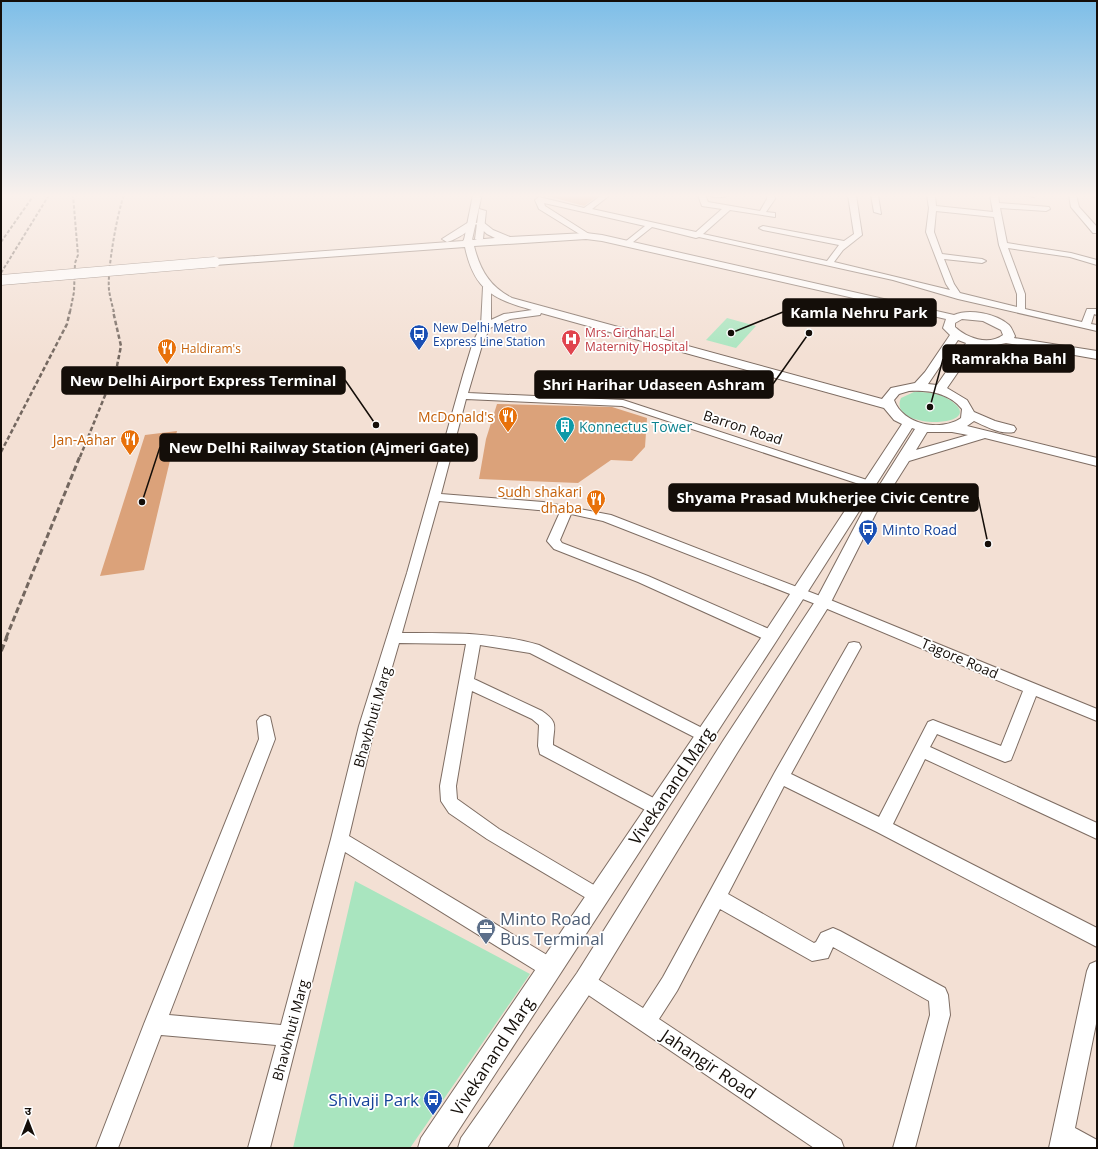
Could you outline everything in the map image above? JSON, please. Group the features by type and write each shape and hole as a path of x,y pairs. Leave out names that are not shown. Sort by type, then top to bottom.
{"main road":[{"path":"1,275 366,249"},
{"path":"462,249 471,255"},
{"path":"470,249 471,255 487,287 508,300 552,313 889,400"},
{"path":"482,249 483,254"},
{"path":"647,249 757,275 765,280 951,321 967,316 985,317 994,320 1006,328 1007,338"},
{"path":"1,280 214,260"},
{"path":"486,265 492,279 498,285 507,292 532,302 669,335 889,400 897,416 916,425 938,429 953,428 988,434 1097,462"},
{"path":"486,326 498,320 518,314 552,313"},
{"path":"951,321 949,328 956,335 973,341 992,343 1007,338 1097,352"},
{"path":"918,387 929,375 956,335"},
{"path":"1007,338 1097,355"},
{"path":"940,390 973,341"},
{"path":"889,400 903,388 918,387 940,390 961,400 969,414 996,426 1097,453"},
{"path":"953,428 965,422 969,414"},
{"name":"Vivekanand Marg","path":"431,1148 799,594 869,484 916,425"},
{"name":"Vivekanand Marg","path":"471,1148 585,981 726,754 823,602 869,513 903,458 916,425"},
{"path":"903,458 950,443 988,434"}],"street":[{"path":"756,249 894,278 958,296 1097,328"},
{"path":"830,264 836,252 840,249"},
{"path":"937,249 950,284 958,296"},
{"path":"1004,249 1021,294 1021,311"},
{"path":"1028,249 1071,255 1097,262"},
{"path":"940,256 982,261"},
{"name":"Bhavbhuti Marg","path":"259,1148 340,839 367,726 395,638 476,350 486,326 487,287"},
{"path":"985,317 995,305"},
{"path":"1086,325 1090,311 1097,312"},
{"name":"Barron Road","path":"463,396 623,403 869,484"},
{"name":"Tagore Road","path":"435,497 539,505 607,518 799,594 823,602 1097,715"},
{"path":"566,509 553,541 558,546 643,579 771,636"},
{"path":"395,638 474,640 514,643 534,650 705,736"},
{"path":"474,640 448,786 449,801 455,808 493,834 598,897"},
{"path":"645,1022 670,984 781,777 854,647"},
{"path":"467,682 547,722 546,749 657,808"},
{"path":"883,827 933,726 1005,755 1032,688"},
{"path":"107,1148 154,1024 267,739 265,721"},
{"path":"921,750 1097,830"},
{"path":"781,777 883,827 1097,938"},
{"path":"340,839 550,968"},
{"path":"717,897 812,952 821,952 828,939 834,937 938,995 940,1015 904,1148"},
{"path":"1089,1148 1061,1140 1094,1005 1097,971"},
{"name":"Jahangir Road","path":"585,981 833,1148"},
{"path":"154,1024 288,1036"}],"green space":[{"path":"727,318 756,326 736,348 706,340"},
{"path":"914,392 933,393 950,400 959,409 958,416 949,420 936,422 921,421 908,416 901,409 901,398"},
{"path":"355,881 530,974 410,1148 293,1148"}],"building":[{"name":"Konnectus Tower","path":"497,404 612,407 647,418 645,447 632,461 611,460 578,483 479,479 486,439"},
{"path":"177,431 144,570 100,576 145,435"}],"railway":[{"path":"1,273 16,249"},
{"path":"70,312 74,292 75,263 78,255 77,249"},
{"path":"112,249 109,290 114,312"},
{"path":"1,452 67,324 70,311"},
{"path":"80,457 117,366 121,346 113,311"},
{"path":"6,638 80,456"},
{"path":"1,651 7,637"}],"place":[{"name":"Kamla Nehru Park","path":"731,333"},
{"name":"Shri Harihar Udaseen Ashram","path":"809,333"},
{"name":"New Delhi Metro Express Line Station","path":"419,351"},
{"name":"Mrs. Girdhar Lal Maternity Hospital","path":"571,356"},
{"name":"Haldiram's","path":"167,365"},
{"name":"Ramrakha Bahl","path":"930,407"},
{"name":"New Delhi Airport Express Terminal","path":"376,425"},
{"name":"McDonald's","path":"508,433"},
{"name":"Konnectus Tower","path":"565,443"},
{"name":"Jan-Aahar","path":"130,456"},
{"name":"New Delhi Railway Station (Ajmeri Gate)","path":"142,502"},
{"name":"Sudh shakari dhaba","path":"596,516"},
{"name":"Shyama Prasad Mukherjee Civic Centre","path":"988,544"},
{"name":"Minto Road","path":"868,546"},
{"name":"Minto Road Bus Terminal","path":"486,945"},
{"name":"Shivaji Park","path":"433,1116"}]}
